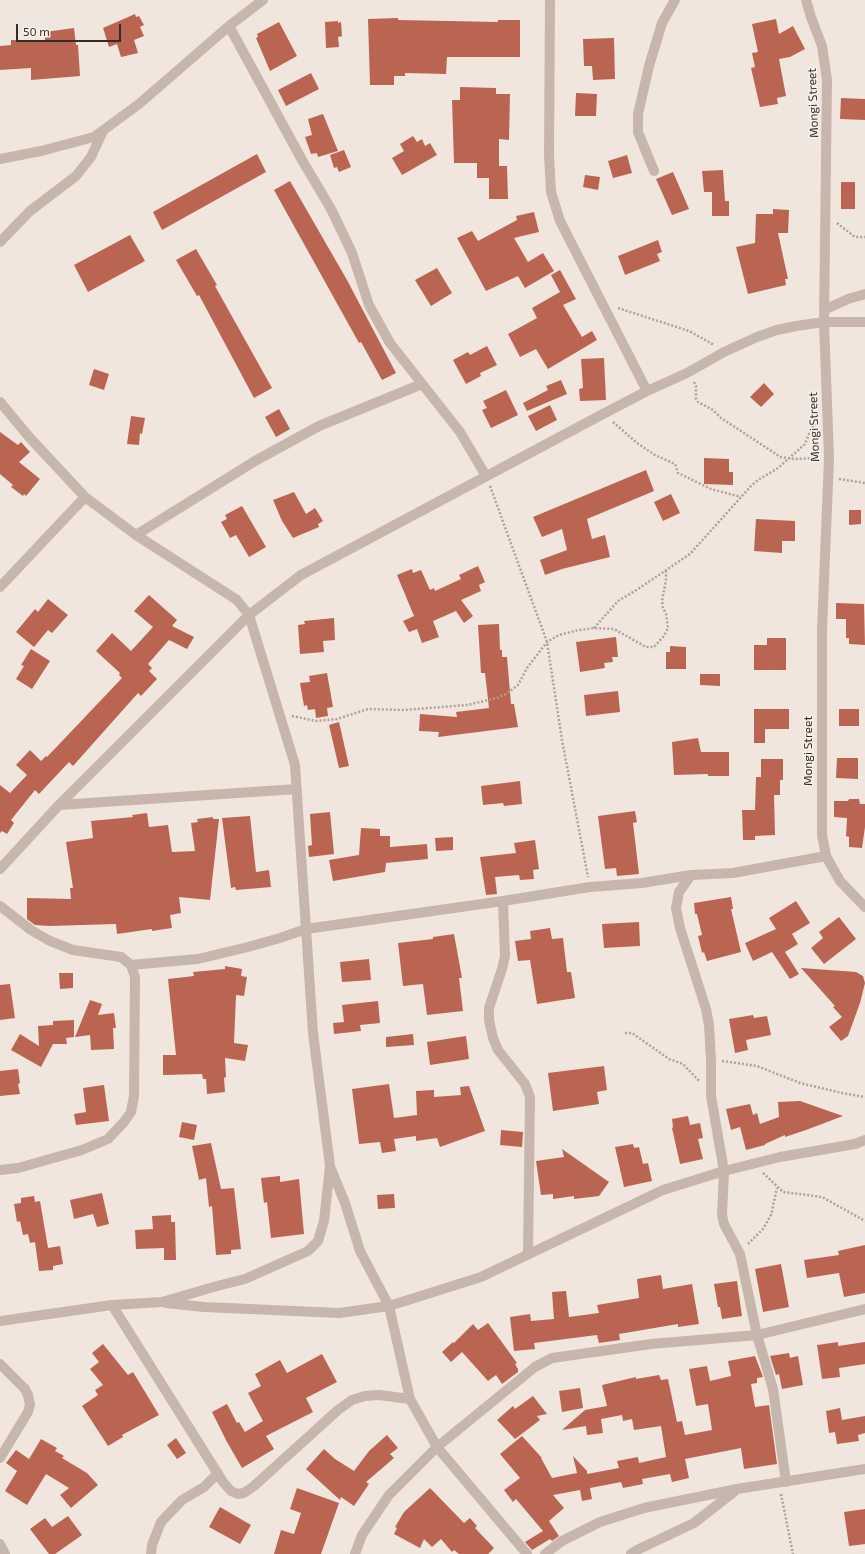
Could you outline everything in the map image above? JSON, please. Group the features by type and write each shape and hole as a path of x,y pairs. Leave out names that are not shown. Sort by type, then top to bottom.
{"street":[{"path":"0,159 94,137 139,104 229,26 263,0"},
{"path":"550,0 549,155 551,192 560,221 647,392"},
{"path":"654,171 638,132 638,114 649,66 662,22 675,0"},
{"name":"Mongi Street","path":"806,0 822,46 827,80 824,322 829,458 822,630 822,835 826,856 840,881 865,907"},
{"path":"229,26 302,160 331,209 352,253 369,305 390,343 460,432 486,476"},
{"path":"0,242 30,211 76,176 91,158 104,130"},
{"path":"824,310 843,301 865,294"},
{"path":"0,869 59,805 249,615 301,575 603,414 687,373 724,352 777,330 824,322 865,322"},
{"path":"136,535 255,461 319,426 422,384"},
{"path":"0,402 30,438 85,498 136,535 237,600 249,615 295,765 313,1033 330,1166 324,1221 318,1241 308,1251 245,1279 162,1302"},
{"path":"0,586 85,498"},
{"path":"59,805 297,789"},
{"path":"132,965 198,959 248,948 306,929 590,887 733,873 826,856"},
{"path":"691,876 679,892 676,908 682,936 706,1009 709,1025 711,1088 724,1171 722,1215 724,1224 740,1254 756,1335 773,1389 782,1483"},
{"path":"503,901 505,956 502,970 489,1008 489,1020 493,1038 498,1050 525,1084 530,1097 528,1254"},
{"path":"0,906 31,930 50,941 73,950 121,956 132,965 135,977 134,1096 131,1112 108,1139 82,1150 18,1168 0,1170"},
{"path":"0,1321 112,1305 162,1302 204,1307 339,1313 389,1306 481,1277 663,1190 724,1171 780,1157 843,1146 865,1140"},
{"path":"330,1166 345,1203 360,1251 389,1306 410,1399 437,1447 527,1554"},
{"path":"112,1305 223,1482 231,1491 238,1494 244,1493 254,1486 338,1410 352,1400 365,1396 379,1395 410,1399"},
{"path":"355,1554 362,1535 389,1495 437,1447 535,1367 552,1358 651,1344 756,1335 865,1309"},
{"path":"0,1364 25,1389 30,1405 28,1412 0,1458"},
{"path":"545,1554 562,1540 600,1522 644,1508 737,1489 865,1469"},
{"path":"151,1554 152,1545 161,1522 182,1500 204,1487 218,1473"},
{"path":"630,1554 694,1523 737,1489"},
{"path":"0,1544 5,1554"}],"path":[{"path":"826,214 856,237 865,237"},
{"path":"602,303 689,331 710,342 724,352"},
{"path":"687,373 696,386 696,399 698,402 713,410 721,418 776,454 789,458 829,458"},
{"path":"603,414 637,443 655,455 675,464 678,473 711,489 742,497"},
{"path":"594,628 618,601 690,554 755,482 778,468 805,444 809,432 813,426 827,417"},
{"path":"486,476 547,642 562,740 590,887"},
{"path":"828,479 865,482"},
{"path":"279,714 316,721 337,719 368,709 404,710 467,705 490,700 506,694 518,686 527,668 547,642 569,632 594,628 609,628 619,631 650,648 657,644 664,636 668,628 662,601 666,570"},
{"path":"625,1033 632,1033 669,1059 685,1065 701,1083 711,1088"},
{"path":"711,1060 757,1066 800,1083 865,1097"},
{"path":"754,1164 777,1188 786,1193 822,1197 865,1221"},
{"path":"740,1254 749,1242 763,1229 771,1215 777,1188"},
{"path":"782,1483 793,1554"}],"building":[{"path":"135,14 136,17 139,16 144,25 140,27 144,36 134,40 138,53 121,57 117,44 109,47 103,28"},
{"path":"398,18 398,20 498,22 498,20 520,20 520,57 447,57 446,74 405,73 405,76 394,76 394,85 370,85 368,19"},
{"path":"776,19 779,34 793,26 805,49 790,57 779,59 786,96 777,98 778,104 760,107 751,68 755,67 752,53 758,52 752,24"},
{"path":"338,21 338,23 341,22 342,36 338,37 339,47 326,48 325,22"},
{"path":"279,22 297,56 270,71 256,38 258,37 257,34"},
{"path":"74,28 76,45 78,45 80,76 31,80 31,68 0,70 0,46 11,45 11,40 45,41 45,32"},
{"path":"614,38 615,79 593,80 592,66 584,66 583,39"},
{"path":"311,73 319,89 286,106 278,90"},
{"path":"460,87 496,88 496,94 510,94 509,140 499,139 499,166 507,166 508,199 489,199 489,178 477,178 477,163 454,163 452,100 460,100"},
{"path":"576,93 597,94 596,116 575,116"},
{"path":"841,98 865,99 865,120 840,119"},
{"path":"323,114 338,151 318,157 317,153 311,154 305,137 312,135 308,119"},
{"path":"413,136 417,142 422,139 425,146 430,143 437,155 402,175 392,158 404,151 400,144"},
{"path":"344,150 351,167 339,172 337,167 334,168 330,155"},
{"path":"257,154 266,172 162,230 153,212"},
{"path":"627,155 632,173 613,178 608,161"},
{"path":"723,170 725,201 729,201 729,216 712,216 712,192 704,192 702,171"},
{"path":"673,172 689,209 672,215 656,179"},
{"path":"585,175 600,177 598,190 583,187"},
{"path":"290,181 347,280 396,373 382,380 361,342 359,343 274,190"},
{"path":"841,182 855,182 855,209 841,209"},
{"path":"773,209 789,210 788,233 778,233 788,279 785,279 786,285 748,294 736,247 755,243 756,214 773,214"},
{"path":"534,212 539,232 514,238 528,262 543,253 554,271 525,288 518,276 486,291 457,238 472,231 478,241 517,220 516,216"},
{"path":"130,235 145,261 88,292 74,265"},
{"path":"658,240 662,252 657,254 660,261 625,275 618,256"},
{"path":"196,249 272,388 254,398 199,295 197,296 176,260"},
{"path":"437,268 452,293 431,306 415,280"},
{"path":"560,270 576,299 563,305 582,337 592,331 597,340 548,369 536,349 520,357 508,334 537,318 532,308 560,292 551,275"},
{"path":"487,346 497,365 480,373 481,376 466,384 453,360 468,352 470,355"},
{"path":"604,358 606,400 580,401 579,389 583,388 581,359"},
{"path":"94,369 109,374 104,390 89,385"},
{"path":"561,380 567,394 527,411 523,403 548,390 546,386"},
{"path":"764,383 774,394 761,407 750,397"},
{"path":"506,390 518,415 491,428 482,410 487,408 483,401"},
{"path":"550,405 557,420 536,431 528,416"},
{"path":"279,409 290,429 276,437 265,417"},
{"path":"131,416 145,418 142,434 140,433 139,445 127,444"},
{"path":"0,432 18,445 21,442 30,452 19,462 40,479 26,496 24,494 23,496 11,487 13,485 0,474"},
{"path":"704,458 729,459 729,472 733,472 733,485 704,484"},
{"path":"646,470 654,491 587,519 592,539 605,535 610,557 562,569 545,575 540,560 567,550 562,529 542,537 533,517"},
{"path":"294,492 306,514 315,508 323,521 318,524 319,527 293,538 282,521 273,500"},
{"path":"671,494 680,513 663,521 654,502"},
{"path":"242,506 266,547 249,557 236,535 230,538 221,522 227,519 225,515"},
{"path":"849,510 861,510 861,524 849,525"},
{"path":"756,519 795,521 795,541 782,541 782,553 754,551"},
{"path":"478,566 485,582 479,585 481,591 461,600 473,616 464,623 456,611 433,621 439,637 422,643 417,629 409,632 403,621 414,616 397,575 412,569 413,573 421,570 430,590 434,588 435,591 461,579 459,575"},
{"path":"149,595 177,620 172,626 194,637 187,649 169,640 148,664 152,668 149,671 157,679 141,696 138,693 73,766 69,762 39,794 35,790 11,820 14,823 7,834 2,831 0,833 0,785 10,793 27,775 16,765 30,750 41,761 46,756 47,757 122,678 119,675 120,673 96,651 112,633 131,651 153,627 134,611"},
{"path":"48,599 68,615 52,633 48,630 34,647 16,632 35,609 38,612"},
{"path":"836,603 864,604 865,645 849,644 849,638 846,638 846,619 836,619"},
{"path":"334,618 335,640 323,641 324,652 300,654 298,625 305,624 304,621"},
{"path":"499,624 500,650 502,650 502,657 507,657 511,704 514,704 518,727 438,737 439,732 419,731 420,714 457,717 456,712 489,708 485,673 481,673 478,625"},
{"path":"616,637 618,657 612,657 613,662 604,663 605,668 580,672 576,642"},
{"path":"767,638 786,638 786,670 754,670 754,645 767,645"},
{"path":"670,646 686,647 686,669 666,669 666,652 670,652"},
{"path":"31,649 50,661 32,689 16,679 24,666 21,665"},
{"path":"327,673 333,707 327,708 328,716 316,718 315,709 308,710 307,705 304,706 300,683 310,682 309,676"},
{"path":"700,674 720,674 720,686 700,685"},
{"path":"618,691 620,712 586,716 584,695"},
{"path":"754,709 789,709 789,729 765,729 765,743 754,743"},
{"path":"839,709 859,709 859,726 839,726"},
{"path":"339,722 349,766 339,768 329,725"},
{"path":"698,738 701,752 729,752 729,776 708,776 708,774 674,775 672,742"},
{"path":"837,758 858,758 858,779 836,778"},
{"path":"761,759 783,759 783,780 780,780 780,795 774,795 775,835 755,836 755,840 743,840 742,810 755,810 756,777 761,777"},
{"path":"520,781 522,804 504,806 503,803 483,805 481,786"},
{"path":"849,799 859,799 860,804 865,804 865,827 862,848 849,847 849,837 846,836 847,818 834,817 834,801 848,801"},
{"path":"635,811 637,822 633,823 639,874 617,876 616,868 605,869 598,816"},
{"path":"330,812 334,854 309,857 308,846 312,845 310,814"},
{"path":"147,813 149,827 168,825 172,852 195,851 191,823 198,822 197,819 213,817 213,819 219,819 210,900 179,897 181,913 170,915 172,928 152,931 152,929 117,934 116,924 49,926 35,925 27,919 27,898 71,899 70,888 73,888 66,842 93,838 91,821 133,817 132,815"},
{"path":"250,816 256,872 269,870 271,887 236,890 235,887 231,888 222,818"},
{"path":"361,828 380,829 380,836 390,836 390,847 427,844 428,859 386,863 385,872 333,881 329,860 359,855"},
{"path":"453,837 453,850 436,851 435,838"},
{"path":"535,840 539,869 533,870 534,879 520,880 519,875 495,877 497,894 486,895 480,857 516,853 514,843"},
{"path":"731,897 733,909 731,909 741,952 707,961 704,952 702,953 698,936 702,935 697,914 695,914 694,903"},
{"path":"796,901 810,923 792,934 798,944 785,952 799,974 790,979 772,952 753,961 745,943 776,929 769,918"},
{"path":"839,917 856,939 824,964 811,948 823,938 819,932"},
{"path":"639,922 640,946 604,948 602,924"},
{"path":"550,928 552,939 563,938 567,972 571,972 575,998 537,1004 530,960 518,961 515,941 531,939 530,931"},
{"path":"454,934 462,978 459,978 463,1011 427,1015 423,984 403,986 398,943 433,939 433,937"},
{"path":"369,959 371,980 342,982 340,962"},
{"path":"225,966 242,969 241,976 247,977 244,996 236,995 234,1043 248,1045 245,1061 225,1058 225,1092 207,1094 206,1079 203,1079 202,1074 163,1075 163,1055 176,1055 168,979 194,976 193,972 225,969"},
{"path":"801,968 856,972 863,976 865,983 860,1003 848,1036 841,1041 829,1027 842,1017 833,1007 835,1006"},
{"path":"59,973 73,973 73,988 60,989"},
{"path":"10,984 15,1018 0,1020 0,985"},
{"path":"90,1000 102,1004 98,1015 114,1013 116,1028 113,1028 114,1049 91,1050 90,1035 75,1037"},
{"path":"378,1001 380,1023 360,1025 361,1031 334,1034 333,1023 344,1022 342,1005"},
{"path":"753,1015 754,1018 767,1016 771,1035 746,1040 748,1050 735,1053 729,1019"},
{"path":"74,1020 74,1037 66,1038 67,1044 53,1044 41,1067 11,1050 20,1034 39,1046 38,1026 53,1025 53,1021"},
{"path":"413,1034 414,1045 386,1047 386,1037"},
{"path":"466,1036 469,1059 430,1065 427,1042"},
{"path":"604,1066 607,1090 597,1092 599,1104 553,1111 548,1073"},
{"path":"18,1069 20,1094 0,1096 0,1071"},
{"path":"389,1084 394,1118 417,1115 416,1091 434,1090 434,1097 461,1095 460,1087 469,1086 485,1131 440,1147 437,1138 416,1141 416,1136 394,1139 396,1151 382,1153 380,1142 359,1144 352,1089"},
{"path":"104,1085 109,1121 76,1125 74,1114 86,1112 83,1088"},
{"path":"800,1101 843,1116 785,1137 785,1135 765,1145 746,1150 740,1127 731,1130 726,1109 750,1104 753,1115 757,1113 760,1124 779,1117 778,1102"},
{"path":"688,1116 690,1125 700,1123 703,1138 698,1139 703,1159 680,1164 672,1128 672,1119"},
{"path":"182,1122 197,1125 194,1140 179,1137"},
{"path":"501,1130 523,1132 522,1147 500,1145"},
{"path":"211,1143 221,1189 234,1188 241,1249 231,1250 231,1254 216,1255 212,1206 209,1207 206,1178 199,1180 192,1146"},
{"path":"633,1144 634,1148 639,1147 643,1164 648,1163 652,1181 624,1187 615,1147"},
{"path":"562,1149 609,1182 599,1196 574,1199 574,1196 553,1199 553,1194 541,1195 536,1161 564,1157"},
{"path":"280,1176 280,1182 299,1179 304,1234 271,1238 267,1202 264,1203 261,1178"},
{"path":"102,1193 109,1224 97,1227 93,1214 74,1219 70,1200"},
{"path":"394,1194 395,1208 378,1209 377,1195"},
{"path":"34,1196 35,1202 40,1201 48,1248 60,1246 63,1264 53,1266 53,1270 39,1271 35,1242 30,1243 28,1234 23,1235 20,1221 17,1222 14,1204 21,1203 21,1198"},
{"path":"171,1215 171,1222 175,1222 176,1260 164,1260 164,1248 136,1249 135,1230 153,1229 152,1216"},
{"path":"865,1245 865,1293 844,1297 839,1273 807,1278 804,1260 839,1255 838,1251"},
{"path":"781,1264 789,1307 763,1312 755,1269"},
{"path":"661,1275 663,1289 692,1284 699,1324 678,1327 678,1324 619,1334 620,1340 599,1343 597,1335 534,1343 535,1349 514,1351 510,1317 530,1314 531,1321 554,1319 552,1292 566,1291 569,1317 599,1313 597,1305 639,1298 637,1279"},
{"path":"737,1281 742,1316 722,1319 720,1307 718,1307 714,1284"},
{"path":"488,1323 517,1363 515,1364 518,1372 502,1384 496,1375 488,1381 462,1352 451,1362 442,1352 453,1342 454,1343 473,1324 478,1330"},
{"path":"838,1342 838,1346 865,1342 865,1364 839,1368 840,1377 822,1379 817,1345"},
{"path":"103,1344 128,1375 133,1372 159,1415 122,1435 123,1437 108,1446 82,1406 98,1395 95,1390 103,1385 90,1369 99,1362 92,1353"},
{"path":"789,1353 790,1358 798,1356 803,1385 782,1389 779,1374 776,1375 770,1356"},
{"path":"322,1354 337,1382 306,1398 313,1412 266,1436 274,1449 242,1468 212,1412 227,1404 237,1423 239,1422 245,1432 263,1421 248,1393 261,1386 255,1374 280,1360 287,1373"},
{"path":"755,1356 763,1377 757,1378 757,1383 751,1384 755,1407 769,1405 777,1464 744,1469 741,1448 685,1459 689,1478 672,1482 670,1474 642,1479 643,1484 623,1488 621,1482 590,1488 592,1499 582,1501 580,1490 553,1495 564,1508 549,1521 559,1536 552,1541 550,1539 532,1550 525,1542 543,1531 516,1499 513,1502 504,1490 520,1478 500,1454 522,1436 542,1458 552,1478 577,1473 573,1456 587,1471 587,1474 619,1468 617,1461 638,1457 639,1463 666,1457 661,1426 634,1430 632,1419 623,1421 622,1415 601,1419 603,1433 587,1435 586,1426 562,1430 585,1410 607,1406 602,1385 636,1377 636,1379 659,1375 661,1380 668,1379 677,1422 682,1421 685,1435 712,1430 708,1404 696,1406 689,1369 707,1366 710,1381 731,1376 728,1361"},
{"path":"580,1388 583,1408 562,1412 559,1391"},
{"path":"533,1396 547,1414 537,1416 540,1420 515,1439 497,1420 513,1406 515,1409"},
{"path":"840,1408 842,1420 865,1416 865,1433 858,1435 859,1441 837,1444 835,1432 829,1433 826,1411"},
{"path":"387,1435 398,1448 390,1454 394,1458 366,1482 369,1484 354,1506 341,1497 340,1500 306,1469 324,1449 335,1459 354,1471 369,1451"},
{"path":"176,1438 186,1453 177,1459 167,1445"},
{"path":"41,1439 57,1448 55,1451 64,1456 62,1458 87,1473 98,1485 71,1508 60,1495 69,1488 46,1474 27,1505 5,1491 17,1471 6,1463 16,1450 29,1459"},
{"path":"297,1488 339,1503 321,1554 274,1554 281,1530 294,1534 301,1513 290,1509"},
{"path":"430,1488 464,1523 470,1518 477,1526 475,1528 494,1548 488,1554 459,1554 454,1550 452,1552 441,1539 432,1547 424,1539 420,1548 394,1534 397,1528 395,1527 404,1512"},
{"path":"220,1507 251,1525 240,1544 209,1527"},
{"path":"865,1509 865,1544 849,1546 844,1512"},
{"path":"68,1516 82,1535 55,1554 49,1554 30,1529 45,1518 52,1527"}]}
